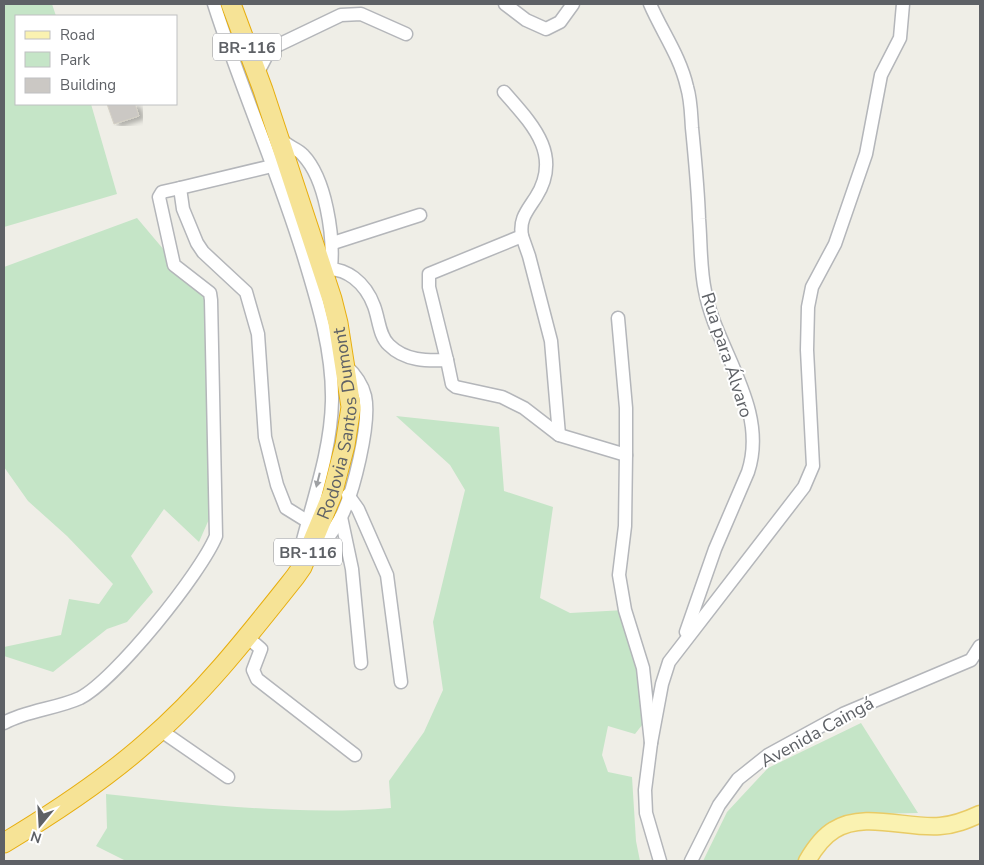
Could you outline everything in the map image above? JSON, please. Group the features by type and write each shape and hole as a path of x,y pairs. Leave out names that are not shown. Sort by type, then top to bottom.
{"highway":[{"name":"Rodovia Santos Dumont","path":"4,843 46,817 120,765 160,730 247,637 298,572 354,443 359,411 345,365 327,269 231,4"}],"main road":[{"path":"807,861 816,846 833,830 854,822 940,826 961,823 980,814"}],"street":[{"path":"214,4 233,64 295,226 319,309 331,375 329,433 307,521 298,572"},
{"path":"505,4 526,20 546,29 560,22 573,4"},
{"name":"Rua para Álvaro","path":"650,4 676,53 688,89 697,162 704,289 717,331 736,371 744,394 752,445 752,460 748,472 716,548 683,642"},
{"path":"660,861 646,813 645,790 651,743 662,684 669,662 804,487 813,466 807,350 811,294 835,244 866,154 881,75 900,38 903,4"},
{"path":"406,34 361,14 341,15 270,49 260,82 282,141 302,153 316,177 333,243 327,269 347,271 364,290 374,305 383,338 390,346 422,361 447,360"},
{"path":"504,92 540,137 545,154 546,168 542,184 522,220 522,236 551,341 559,436"},
{"path":"4,723 79,698 105,681 200,567 216,536 210,293 174,265 159,197 162,192 272,166"},
{"path":"180,188 183,209 200,247 246,292 258,334 264,436 276,485 286,508 307,521"},
{"path":"333,243 420,215"},
{"path":"522,236 430,274 430,287 452,384 456,387 490,394 514,402 559,436 626,455"},
{"path":"618,318 626,408 625,526 619,575 625,610 643,668 651,743"},
{"path":"331,412 338,408 359,411"},
{"path":"298,572 325,541 341,517 348,495 354,443 336,441 329,433"},
{"path":"348,495 358,510 387,574 401,682"},
{"path":"341,517 352,569 361,663"},
{"path":"247,637 261,649 253,670 257,679 354,754"},
{"name":"Avenida Caingá","path":"691,861 719,805 738,779 768,755 843,714 970,660 980,646"},
{"path":"160,730 228,777"}],"green space":[{"path":"4,4 52,4 56,15 15,15 15,105 91,105 117,194 4,227"},
{"path":"137,218 208,302 217,501 199,542 164,509 131,556 153,592 127,622 107,629 53,672 4,656 4,647 61,635 69,599 99,604 113,584 67,536 28,501 4,467 4,267"},
{"path":"396,416 499,427 504,491 553,507 540,598 570,613 625,610 646,720 635,734 608,726 602,755 608,772 632,777 636,841 640,861 126,861 96,846 107,828 106,794 285,810 321,811 391,808 389,781 424,732 443,690 433,622 465,490 450,465"},
{"path":"861,723 918,813 871,814 847,822 811,861 703,861 727,812 768,768"}],"building":[{"path":"107,105 135,105 139,116 114,124"}]}
